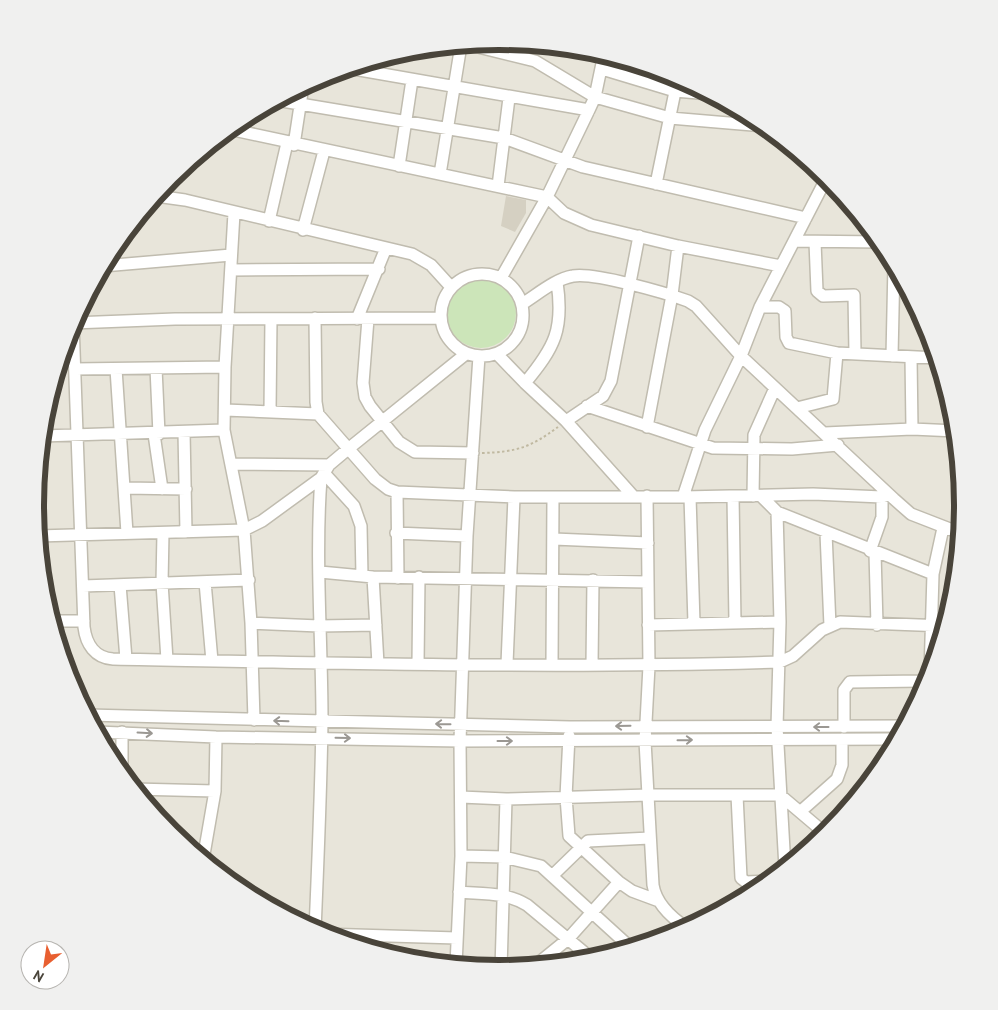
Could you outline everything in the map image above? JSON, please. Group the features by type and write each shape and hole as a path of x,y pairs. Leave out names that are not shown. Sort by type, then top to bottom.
{"street":[{"path":"491,50 535,61 595,97 670,118 749,124"},
{"path":"440,174 460,52"},
{"path":"501,278 547,197 566,159 595,97 603,62"},
{"path":"602,69 676,91 690,92"},
{"path":"363,71 509,98 589,110"},
{"path":"399,166 412,80"},
{"path":"656,184 677,86"},
{"path":"269,221 291,144 301,95"},
{"path":"498,186 509,98"},
{"path":"288,102 504,138 566,159 583,167 806,218"},
{"path":"738,123 739,118"},
{"path":"238,132 547,197 564,213 579,221 678,246 781,266"},
{"path":"303,230 324,151"},
{"path":"694,623 686,497 698,444 741,356 760,307 806,218 825,187"},
{"path":"164,197 185,200 303,230 419,256 431,265 451,287"},
{"path":"234,213 225,367 224,430 244,530 249,580 254,720"},
{"path":"566,420 603,396 611,382 628,284 639,236"},
{"path":"794,241 870,242"},
{"path":"815,242 817,291 823,296 854,295 855,353"},
{"path":"647,427 672,295 678,246"},
{"path":"386,248 362,319 365,397 400,442 415,452 473,453"},
{"path":"112,265 231,255"},
{"path":"231,270 378,269"},
{"path":"484,274 501,278 514,289 522,304 524,316 519,333 508,348 497,354 479,356 467,353 452,343 445,333 441,318 444,298 451,287 466,277 484,274"},
{"path":"522,304 557,282 574,275 628,284 672,295 696,306 741,356 838,445 885,496 911,514 953,532"},
{"path":"892,356 894,278"},
{"path":"525,383 547,354 557,334 560,317 557,282"},
{"path":"760,307 779,307 785,311 786,337 789,344 837,353 930,358"},
{"path":"315,318 318,414 382,485 397,492 514,497 686,497 813,494 885,496"},
{"path":"82,323 228,319 441,318"},
{"path":"270,319 270,411"},
{"path":"73,344 84,621 87,642 95,652 105,658 253,663 463,663 648,666 780,662 793,656 830,626 840,622 938,626"},
{"path":"45,536 244,530 262,521 325,472 348,449 467,353"},
{"path":"796,408 833,399 837,353"},
{"path":"497,354 525,383 566,420 632,496"},
{"path":"456,958 461,856 460,741 467,536 479,356"},
{"path":"911,357 912,429"},
{"path":"75,369 225,367"},
{"path":"156,368 157,434 162,489"},
{"path":"116,369 127,533"},
{"path":"775,388 754,435 752,449 757,496 777,512 873,552 933,574"},
{"path":"586,406 713,448 752,449 838,445"},
{"path":"225,410 318,414"},
{"path":"825,434 912,429 948,431"},
{"path":"49,436 157,434 224,430"},
{"path":"184,432 186,532"},
{"path":"231,464 325,472 354,506 361,526 367,576 376,625 378,664"},
{"path":"315,921 322,722 318,510 325,472"},
{"path":"125,488 186,489"},
{"path":"397,492 398,578"},
{"path":"647,496 648,666 645,741 653,885 659,901"},
{"path":"733,496 735,622"},
{"path":"877,625 873,552 885,496"},
{"path":"507,664 509,578 514,497"},
{"path":"552,665 553,497"},
{"path":"777,512 780,622 777,727 784,859"},
{"path":"930,650 933,574 943,528"},
{"path":"163,533 162,583 167,660"},
{"path":"396,533 467,536"},
{"path":"826,533 830,626"},
{"path":"554,539 648,543"},
{"path":"320,572 398,578 509,578 648,582"},
{"path":"418,664 419,578"},
{"path":"83,586 249,580"},
{"path":"592,665 593,580"},
{"path":"205,582 212,661"},
{"path":"120,585 126,659"},
{"path":"59,621 84,621"},
{"path":"648,625 780,622"},
{"path":"251,623 319,626 376,625"},
{"path":"844,726 844,690 850,682 919,680"},
{"path":"96,715 570,727 897,726"},
{"path":"570,727 566,797 569,836 579,848 618,882 632,891 659,901 681,922"},
{"path":"104,732 216,737 568,742 889,739"},
{"path":"122,732 122,761"},
{"path":"202,850 215,791 216,737"},
{"path":"801,811 837,779 842,765 842,739"},
{"path":"144,789 215,791"},
{"path":"461,797 506,799 648,795 780,795 820,828"},
{"path":"737,795 741,878 746,882 755,882"},
{"path":"501,960 506,799"},
{"path":"553,875 579,848 594,840 650,838"},
{"path":"461,856 504,857 538,865 553,875 625,942"},
{"path":"545,957 568,939 618,882"},
{"path":"459,892 502,895 527,905 584,953"},
{"path":"350,935 457,938"}],"path":[{"path":"473,453 502,452 528,447 566,420"}],"shaded area":[{"path":"469,51 529,51 558,54 588,58 645,74 673,84 727,111 752,126 799,163 821,183 860,228 878,252 907,304 920,331 939,387 946,416 953,475 953,535 950,564 946,594 930,651 920,679 893,733 878,758 841,805 821,827 776,866 752,884 700,913 673,926 617,945 588,952 529,959 469,959 440,956 410,952 353,936 325,926 271,899 246,884 199,847 177,827 138,782 120,758 91,706 78,679 59,623 52,594 45,535 45,475 48,446 52,416 68,359 78,331 105,277 120,252 157,205 177,183 222,144 246,126 298,97 325,84 381,65 410,58"}],"green space":[{"path":"481,278 494,281 506,288 513,300 516,313 513,326 506,338 494,345 481,348 468,345 456,338 449,326 446,313 449,300 456,288 468,281"}],"building":[{"path":"506,196 526,200 526,213 515,232 501,226"}]}
